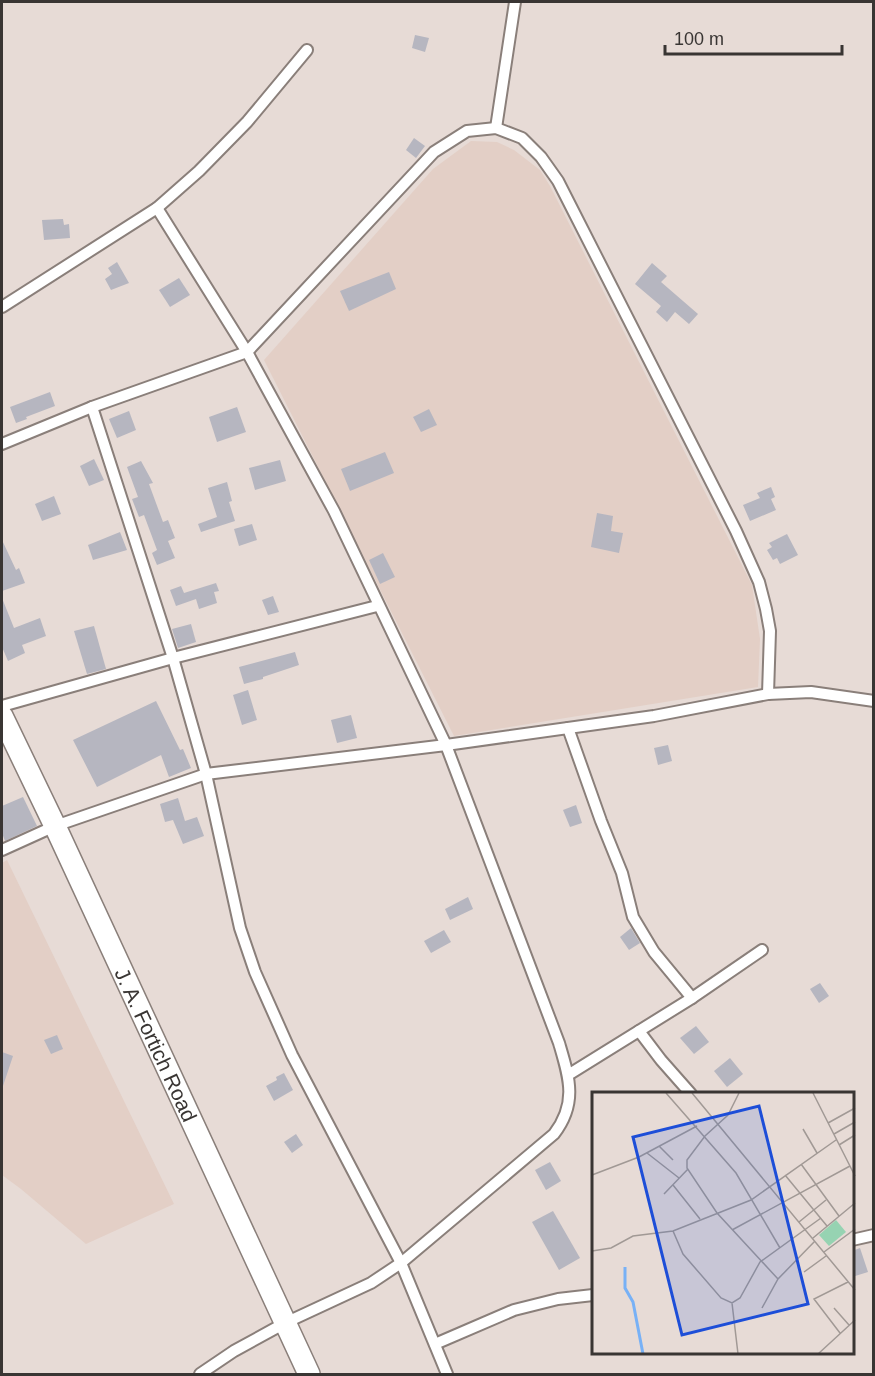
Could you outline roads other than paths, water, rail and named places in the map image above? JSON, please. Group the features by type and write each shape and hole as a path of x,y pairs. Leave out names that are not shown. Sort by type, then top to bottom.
{"highway":[{"name":"J. A. Fortich Road","path":"2,716 309,1374"}],"street":[{"path":"496,128 515,2"},
{"path":"2,307 157,208 199,171 247,122 307,50"},
{"path":"2,444 92,407 247,352 434,152 467,131 496,128 522,138 541,157 558,182 736,531 759,582 766,609 770,631 768,694"},
{"path":"157,208 247,352 334,511 377,606 446,745 559,1043 568,1075 569,1105 564,1122 554,1134 401,1263 371,1283 285,1323 234,1351 200,1374"},
{"path":"92,407 173,658 206,774 240,928 255,972 292,1055 401,1263 447,1374"},
{"path":"2,706 173,658 377,606"},
{"path":"2,850 55,826 206,774 568,728 678,712 768,694 811,692 873,701"},
{"path":"568,728 622,873 633,917 654,952 692,998"},
{"path":"568,1075 692,998 762,950"},
{"path":"639,1031 689,1092"},
{"path":"854,1240 873,1235"},
{"path":"435,1344 514,1310 558,1299 592,1295"}]}
